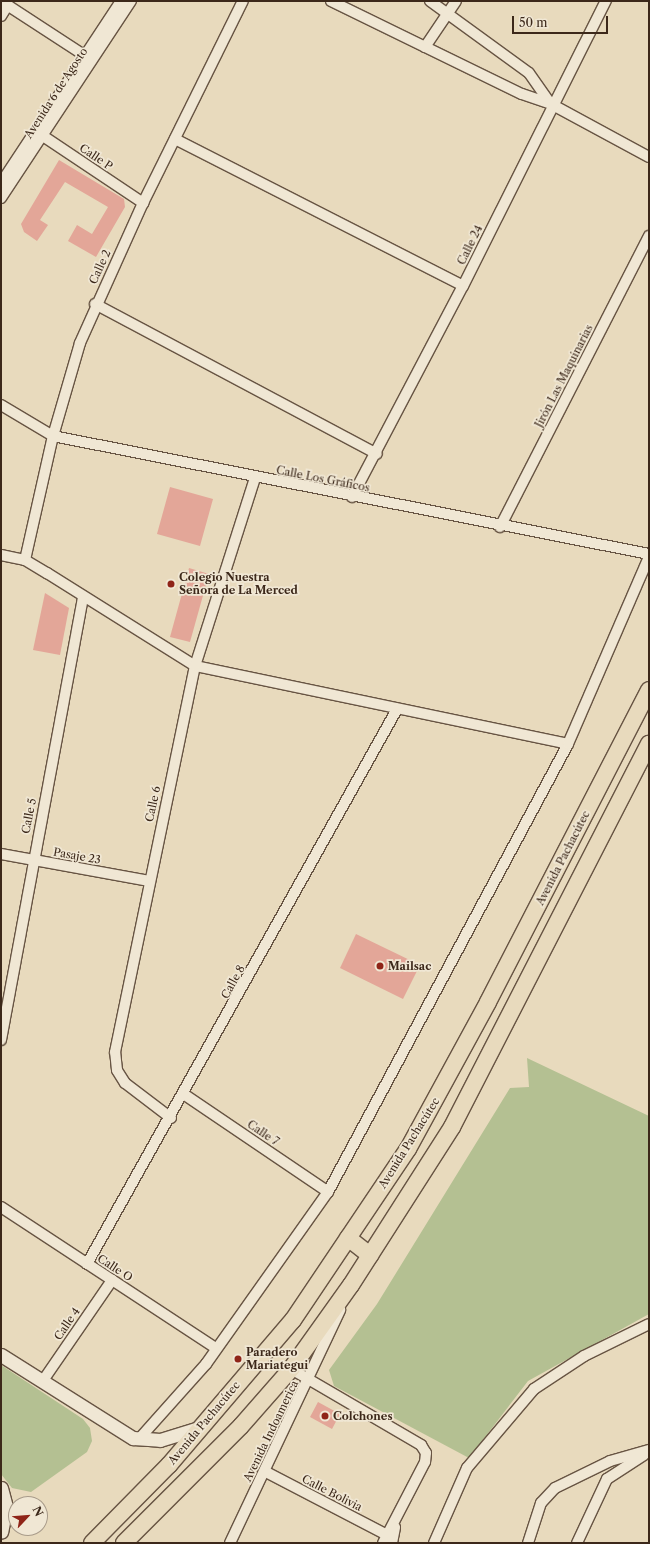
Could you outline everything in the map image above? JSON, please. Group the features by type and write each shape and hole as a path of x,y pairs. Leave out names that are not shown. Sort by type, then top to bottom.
{"main road":[{"name":"Avenida Pachacútec","path":"92,1543 128,1510 204,1425 293,1320 430,1113 649,690"},
{"path":"124,1543 202,1469 291,1369 351,1285 452,1127 649,744"},
{"path":"348,1238 370,1255"}],"street":[{"name":"Avenida 6 de Agosto","path":"1,198 39,133 88,58 120,1"},
{"name":"Avenida 6 de Agosto","path":"88,58 131,1"},
{"name":"Calle 2","path":"25,560 53,436 95,304 243,1"},
{"path":"331,1 522,94 551,104 649,156"},
{"path":"430,1 529,73 551,104"},
{"path":"426,47 456,1"},
{"name":"Calle 24","path":"352,497 377,454 463,286 551,104 606,1"},
{"path":"1,16 5,3 88,58"},
{"name":"Avenida 6 de Agosto","path":"1,184 39,133"},
{"name":"Calle P","path":"39,133 143,203"},
{"path":"175,139 463,286"},
{"name":"Jirón Las Maquinarias","path":"500,527 649,236"},
{"path":"95,304 377,454"},
{"name":"Calle Los Gráficos","path":"1,405 53,436 500,527 649,555"},
{"name":"Calle 6","path":"171,1118 125,1083 117,1070 115,1052 149,881 195,666 255,478"},
{"path":"1,555 25,560 83,598 195,666 396,710 568,744"},
{"path":"139,1439 179,1397 328,1192 568,744 649,555"},
{"name":"Calle 5","path":"1,1040 33,860 83,598"},
{"name":"Calle 8","path":"87,1264 185,1094 396,710"},
{"name":"Pasaje 23","path":"1,854 149,881"},
{"name":"Calle 7","path":"185,1094 328,1192"},
{"name":"Calle O","path":"1,1207 216,1348"},
{"name":"Calle 4","path":"42,1382 112,1280"},
{"name":"Avenida Indoamerica","path":"230,1543 266,1472 310,1379 351,1285"},
{"path":"434,1543 467,1468 534,1389 584,1356 649,1324"},
{"path":"1,1355 118,1432 139,1439 174,1438 204,1425"},
{"path":"291,1369 420,1445 426,1453 425,1462 396,1517 387,1540"},
{"path":"528,1543 541,1503 555,1488 610,1461 649,1451"},
{"path":"577,1543 607,1479 614,1471 649,1451"},
{"name":"Calle Bolivia","path":"266,1472 387,1540"},
{"path":"1,1488 6,1507 1,1532"}],"green space":[{"path":"527,1058 649,1116 649,1314 528,1381 469,1458 334,1386 329,1370 377,1304 510,1088 529,1087"},
{"path":"1,1365 83,1419 90,1428 92,1441 87,1452 31,1492 12,1488 1,1474"}],"building":[{"path":"59,160 124,199 125,207 96,257 68,241 77,225 92,234 108,207 65,182 40,220 48,225 37,241 24,232 21,224"},
{"path":"170,487 213,499 200,546 157,534"},
{"path":"189,568 209,574 190,642 170,637"},
{"path":"45,593 69,608 60,655 33,650"},
{"name":"Mailsac","path":"356,934 420,965 403,999 340,968"},
{"name":"Colchones","path":"318,1402 340,1414 332,1429 310,1417"}],"place":[{"name":"Colegio Nuestra Señora de La Merced","path":"171,584"},
{"name":"Mailsac","path":"380,966"},
{"name":"Paradero Mariategui","path":"238,1359"},
{"name":"Colchones","path":"325,1416"}]}
